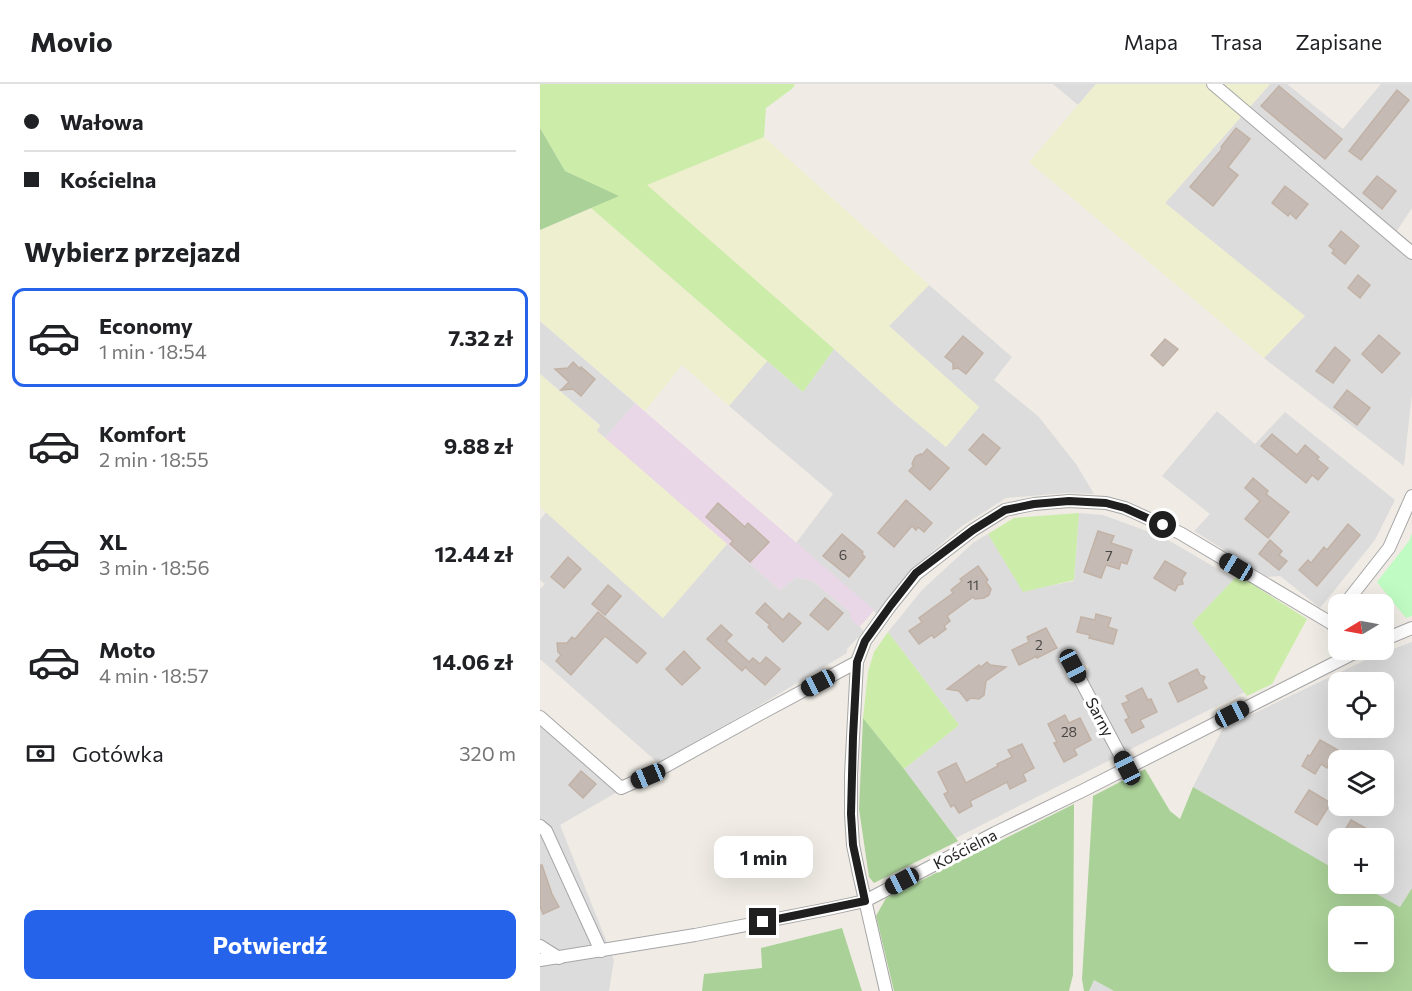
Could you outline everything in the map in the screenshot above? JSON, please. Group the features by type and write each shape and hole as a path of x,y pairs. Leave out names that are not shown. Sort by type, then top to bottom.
{"street":[{"path":"1213,84 1412,253"},
{"path":"1353,594 1389,549 1412,496"},
{"path":"886,991 853,845 851,775 857,662 865,641 916,573 973,530 1005,510 1057,502 1106,503 1125,508 1180,533 1328,617"},
{"path":"1394,635 1412,628"},
{"name":"Kościelna","path":"540,960 718,931 865,901 1339,660"},
{"path":"540,717 621,789 857,662"},
{"name":"Sarny","path":"1073,666 1127,768"},
{"path":"540,826 546,831 601,951"},
{"path":"540,946 559,958"}],"shaded area":[{"path":"1053,84 1096,84 1078,105"},
{"path":"1270,84 1287,84 1343,129 1381,84 1412,84 1412,208 1391,240 1412,259 1412,394 1404,466 1264,358 1304,316 1165,203"},
{"path":"929,285 1012,357 994,380 1039,417 1076,464 1094,494 1066,493 1006,498 962,526 917,565 877,614 796,543 833,494 729,406 767,361 803,392 834,349 946,447 979,407 889,326"},
{"path":"540,321 635,403 605,438 596,430 600,425 540,374"},
{"path":"635,403 874,610 865,621 859,627 851,619 850,612 813,581 796,577 780,590 605,438"},
{"path":"1217,411 1255,444 1285,412 1395,500 1375,540 1331,594 1328,594 1328,598 1320,608 1280,576 1267,577 1194,531 1210,514 1162,476"},
{"path":"546,512 663,618 727,544 780,590 796,577 813,581 850,612 852,619 864,631 847,649 847,653 658,763 540,659 540,589 545,584 540,580 540,520"},
{"path":"1079,513 1103,515 1163,537 1235,579 1192,623 1245,692 1125,752 1086,675 1089,666 1077,659 1062,668 1067,678 1076,681 1114,758 956,838 904,769 959,725 888,632 922,590 974,542 988,534 1023,591 1074,581"},
{"path":"1412,642 1412,888 1400,907 1377,894 1394,894 1394,828 1328,828 1328,865 1193,787 1223,728 1328,678 1328,738 1394,738 1394,672 1341,672 1366,660 1394,660 1394,649"},
{"path":"540,720 619,791 560,825 614,960 609,991 540,991"},
{"path":"1094,980 1114,991 1089,991"}],"green space":[{"path":"540,84 795,84 793,88 766,108 764,137 647,185 834,349 803,392 591,208 618,196 565,171 540,128"},
{"path":"1096,84 1270,84 1165,203 1305,316 1264,358 1029,162"},
{"path":"540,128 565,171 619,196 540,230"},
{"path":"764,137 929,285 889,326 979,407 946,447 646,185"},
{"path":"591,208 767,361 729,406 682,365 645,411 540,321 540,230"},
{"path":"540,374 600,426 597,431 727,544 663,618 540,507"},
{"path":"1079,513 1074,580 1023,592 988,534 1014,518"},
{"path":"1412,533 1412,616 1406,618 1394,603 1394,594 1387,594 1377,582 1409,541"},
{"path":"1238,575 1307,619 1272,684 1247,696 1192,623"},
{"path":"888,632 959,725 904,769 863,718 868,672 874,652"},
{"path":"863,718 958,841 874,883 869,877 859,809"},
{"path":"1145,769 1170,811 1180,819 1193,787 1328,865 1328,894 1377,894 1400,907 1412,888 1412,991 1114,991 1094,980 1089,991 1084,991 1082,979 1093,796"},
{"path":"1074,804 1073,975 1069,991 894,991 876,916 886,898"},
{"path":"842,928 862,991 702,991 704,974 762,968 761,948"}],"building":[{"path":"1279,86 1342,139 1325,159 1261,106"},
{"path":"1397,90 1409,100 1361,160 1349,151"},
{"path":"1236,128 1250,139 1228,167 1238,175 1213,206 1190,187 1222,149 1221,147"},
{"path":"1377,176 1396,191 1382,209 1363,193"},
{"path":"1285,186 1308,204 1296,219 1290,213 1288,216 1272,203"},
{"path":"1341,231 1359,246 1345,264 1332,253 1334,250 1329,246"},
{"path":"1358,275 1370,285 1360,298 1348,288"},
{"path":"1379,335 1400,353 1382,373 1362,354"},
{"path":"963,336 983,353 966,374 958,368 953,369 953,363 945,357"},
{"path":"1165,339 1178,349 1163,366 1151,355"},
{"path":"1335,347 1350,360 1333,383 1316,371"},
{"path":"573,362 595,379 581,396 573,389 561,390 569,382 555,369 568,368"},
{"path":"1347,390 1370,408 1357,425 1334,407"},
{"path":"983,434 1000,448 986,465 969,450"},
{"path":"1272,434 1297,455 1305,445 1328,468 1318,480 1312,475 1306,483 1261,446"},
{"path":"927,449 949,468 930,490 909,471 914,465 912,464 916,456 922,455"},
{"path":"1253,478 1268,491 1266,494 1289,512 1268,538 1245,519 1260,501 1245,488"},
{"path":"906,500 932,523 924,532 912,526 894,547 878,533"},
{"path":"718,503 745,527 748,523 769,542 750,562 730,544 733,541 706,517"},
{"path":"1348,524 1360,535 1317,586 1299,570 1308,560 1311,563 1324,547 1327,550"},
{"path":"1098,531 1114,536 1111,543 1132,550 1127,564 1121,562 1119,569 1106,565 1101,578 1084,572"},
{"path":"842,534 863,552 865,557 849,577 823,556"},
{"path":"1270,540 1282,551 1279,555 1287,561 1279,570 1259,554"},
{"path":"568,557 581,569 564,588 551,577"},
{"path":"1165,561 1186,573 1182,579 1183,584 1178,585 1175,591 1154,578"},
{"path":"978,566 988,580 986,582 991,589 989,595 984,598 975,599 973,597 947,616 950,621 944,626 946,629 934,638 932,635 919,644 909,631 922,622 919,618 953,593 951,590 962,581 960,579"},
{"path":"608,585 621,596 605,615 592,604"},
{"path":"825,598 843,613 828,630 810,615"},
{"path":"765,603 783,620 789,613 801,623 783,642 768,627 770,625 756,613"},
{"path":"598,612 646,653 637,663 605,636 571,675 556,661 561,655 558,652 557,643 567,643 572,637 575,639"},
{"path":"1096,614 1111,618 1108,627 1117,630 1113,644 1089,638 1090,635 1077,632 1081,617 1095,620"},
{"path":"721,625 732,635 726,641 749,662 753,658 760,664 766,657 780,669 765,685 745,667 742,671 707,639"},
{"path":"1046,628 1057,648 1019,665 1012,650 1029,642 1027,637"},
{"path":"684,651 700,668 682,685 666,669"},
{"path":"987,662 990,665 1006,667 986,681 984,695 979,699 971,698 967,701 959,691 947,689 979,665 981,667"},
{"path":"1197,669 1200,675 1205,677 1203,682 1207,688 1178,702 1169,683"},
{"path":"1142,688 1148,700 1151,699 1157,712 1140,720 1144,727 1132,733 1125,720 1129,718 1122,704 1129,701 1126,696"},
{"path":"1065,715 1069,723 1080,718 1091,740 1074,749 1077,755 1064,762 1054,743 1057,742 1048,724"},
{"path":"1320,740 1338,750 1328,750 1328,766 1327,768 1321,764 1315,774 1302,766 1308,755 1310,756"},
{"path":"1022,744 1034,768 1023,774 1026,781 1010,789 1007,782 970,801 972,806 959,813 954,805 951,807 944,794 948,792 938,772 956,763 966,783 1012,757 1008,750"},
{"path":"581,771 596,784 583,798 569,785"},
{"path":"1309,790 1328,801 1328,808 1317,825 1295,812"},
{"path":"1351,820 1365,828 1346,828"},
{"path":"540,865 542,865 559,907 543,914 540,906"}],"route":[{"path":"763,922 865,901 853,845 851,814 857,662 865,641 916,573 973,530 1005,510 1034,504 1069,501 1106,503 1125,508 1163,525"}]}
